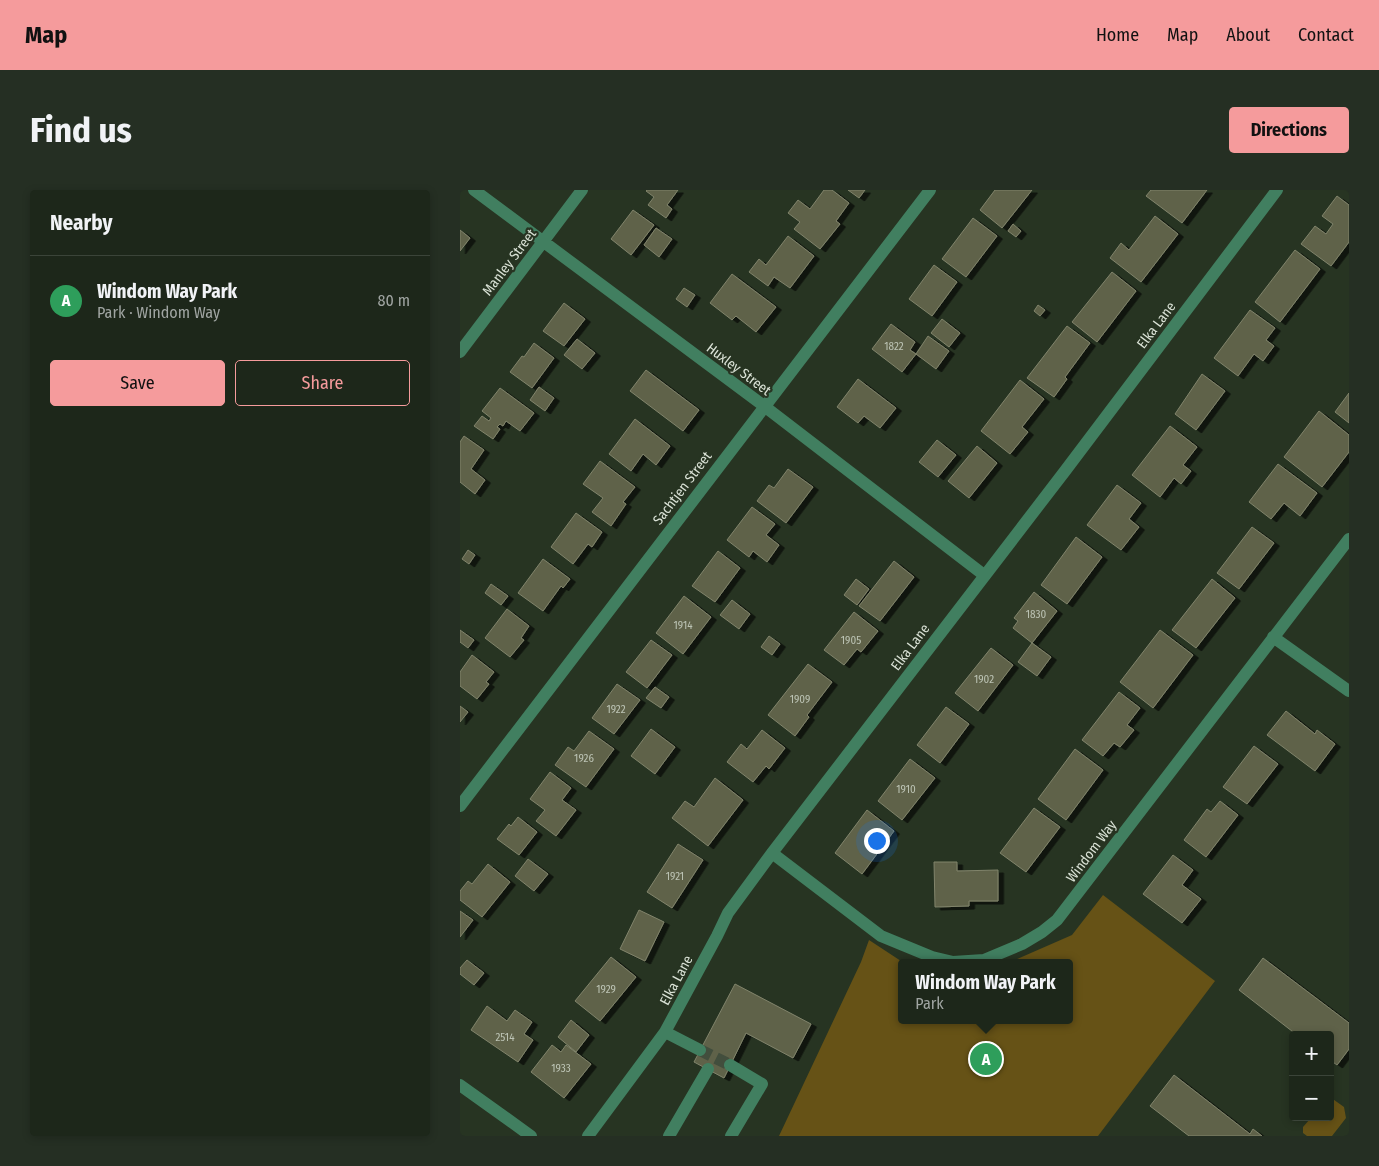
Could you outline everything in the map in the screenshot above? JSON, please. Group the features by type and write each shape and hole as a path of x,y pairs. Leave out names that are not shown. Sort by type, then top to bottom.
{"street":[{"name":"Huxley Street","path":"474,190 764,406 984,575"},
{"name":"Manley Street","path":"460,352 582,190"},
{"name":"Sachtjen Street","path":"460,806 930,190"},
{"name":"Elka Lane","path":"588,1136 665,1032 728,912 1277,190"},
{"name":"Windom Way","path":"986,959 1022,944 1057,920 1349,539"},
{"path":"1273,637 1349,691"},
{"name":"Windom Way","path":"772,853 881,936 942,959"},
{"path":"665,1032 700,1050"},
{"path":"730,1065 762,1084 731,1136"},
{"path":"669,1136 708,1069"},
{"path":"460,1085 531,1136"}],"shaded area":[{"path":"1103,895 1215,981 1098,1136 779,1136 861,962 869,940 898,959 898,1024 1073,1024 1073,959 1017,959 1072,935"},
{"path":"1334,1100 1344,1107 1346,1118 1332,1136 1307,1136 1303,1133 1303,1127 1308,1121 1334,1121"}],"building":[{"path":"647,190 678,190 667,205 672,209 666,218 648,205 654,197"},
{"path":"824,190 832,190 849,203 836,221 840,224 820,249 794,229 800,222 788,213 798,200 810,209"},
{"path":"848,190 865,190 859,198"},
{"path":"995,190 1032,190 1002,228 980,210"},
{"path":"1151,190 1207,190 1182,223 1146,196"},
{"path":"1337,196 1349,205 1349,242 1331,266 1301,244 1315,226 1326,234 1333,224 1322,216"},
{"path":"633,210 654,225 631,255 611,239"},
{"path":"1155,216 1178,234 1141,282 1110,258 1121,243 1129,250"},
{"path":"973,218 997,236 966,277 942,259"},
{"path":"1013,224 1021,231 1016,237 1008,231"},
{"path":"656,228 672,239 659,257 644,245"},
{"path":"460,230 470,238 460,251"},
{"path":"788,236 814,256 790,288 774,277 768,286 749,272 759,259 766,265"},
{"path":"1295,250 1320,269 1280,322 1255,302"},
{"path":"934,265 957,282 932,316 909,299"},
{"path":"1112,272 1136,291 1097,342 1072,322"},
{"path":"732,274 776,307 756,332 736,316 732,320 710,303"},
{"path":"684,288 695,295 687,307 676,299"},
{"path":"564,303 585,319 564,346 543,331"},
{"path":"1038,305 1045,310 1040,316 1034,311"},
{"path":"1250,310 1275,328 1266,340 1274,346 1263,361 1254,354 1238,376 1214,358"},
{"path":"942,319 960,333 949,347 931,333"},
{"path":"891,324 915,342 910,350 916,354 902,372 872,349"},
{"path":"1067,326 1090,343 1065,377 1067,379 1054,397 1027,378"},
{"path":"928,336 949,351 936,369 916,354"},
{"path":"577,339 595,353 582,369 564,355"},
{"path":"534,343 554,358 532,388 510,372"},
{"path":"646,370 699,410 683,431 630,391"},
{"path":"1202,374 1225,391 1196,430 1175,414"},
{"path":"858,379 896,408 880,428 864,416 858,423 837,407"},
{"path":"1020,380 1044,399 1022,427 1028,432 1010,454 981,431"},
{"path":"539,387 554,398 545,411 530,400"},
{"path":"500,388 534,413 520,431 506,421 503,426 500,424 497,427 500,429 493,439 474,426 482,416 489,421 491,418 482,411"},
{"path":"1349,393 1349,423 1335,412"},
{"path":"1319,411 1349,435 1349,452 1322,487 1284,457"},
{"path":"635,419 670,446 656,465 643,454 631,471 609,454"},
{"path":"1170,426 1197,447 1183,465 1191,471 1181,484 1174,478 1160,497 1132,475"},
{"path":"464,436 484,450 471,469 485,480 475,494 460,482 460,442"},
{"path":"937,440 956,455 938,477 919,462"},
{"path":"977,446 997,463 969,498 948,481"},
{"path":"600,461 635,487 623,502 626,504 611,526 592,512 603,498 583,484"},
{"path":"1278,464 1317,493 1300,516 1284,503 1271,519 1249,502"},
{"path":"788,469 813,487 786,523 757,501 769,485 774,488"},
{"path":"1117,485 1141,503 1129,519 1139,527 1121,550 1087,525"},
{"path":"752,507 775,524 766,535 779,545 767,562 753,551 749,557 727,540"},
{"path":"576,513 602,532 592,547 588,544 573,564 551,547"},
{"path":"1252,527 1274,543 1239,589 1217,573"},
{"path":"1076,537 1102,557 1067,604 1041,585"},
{"path":"468,550 475,555 469,564 462,559"},
{"path":"718,551 740,568 715,602 692,586"},
{"path":"543,559 570,579 563,588 561,586 543,611 518,593"},
{"path":"894,561 914,577 880,621 859,606"},
{"path":"856,579 869,589 857,605 844,595"},
{"path":"1212,579 1235,598 1196,648 1172,630"},
{"path":"491,584 508,596 501,605 485,593"},
{"path":"1034,592 1057,611 1032,643 1013,628 1018,621 1014,618"},
{"path":"684,596 711,617 683,654 656,633"},
{"path":"732,600 750,614 739,629 720,615"},
{"path":"507,609 529,626 521,638 524,640 510,657 485,638"},
{"path":"854,612 878,631 861,652 857,649 844,665 824,650"},
{"path":"460,630 474,640 468,648 460,642"},
{"path":"1160,630 1193,655 1153,708 1120,682"},
{"path":"769,636 780,644 772,655 761,647"},
{"path":"651,640 672,655 647,688 626,672"},
{"path":"1032,643 1051,657 1037,676 1018,662"},
{"path":"991,648 1013,665 978,711 955,693"},
{"path":"472,655 494,672 486,682 489,684 477,699 460,686 460,672"},
{"path":"808,664 832,682 807,715 809,717 795,736 768,715"},
{"path":"617,684 640,700 614,734 592,718"},
{"path":"655,687 669,697 661,708 646,698"},
{"path":"1119,692 1140,708 1127,725 1134,730 1120,747 1114,743 1103,756 1082,740"},
{"path":"460,706 468,712 460,722"},
{"path":"946,707 969,724 940,763 917,745"},
{"path":"1286,711 1315,734 1317,730 1335,744 1315,771 1267,735"},
{"path":"651,729 675,747 655,774 631,756"},
{"path":"762,730 785,748 769,769 766,766 753,782 727,762 741,744 747,749"},
{"path":"589,731 614,749 586,787 555,765 568,747 574,751"},
{"path":"1254,746 1278,764 1247,804 1223,787"},
{"path":"1075,749 1103,770 1066,820 1038,799"},
{"path":"910,759 935,778 902,820 878,801"},
{"path":"550,772 571,788 562,800 576,810 556,836 536,821 545,810 530,799"},
{"path":"715,778 743,800 708,846 672,818 685,801 694,807"},
{"path":"1220,801 1238,815 1206,857 1184,840 1207,809 1211,812"},
{"path":"1034,808 1060,827 1026,872 1000,853"},
{"path":"867,810 894,831 862,874 835,853"},
{"path":"518,817 537,832 519,855 497,839 509,824 511,826"},
{"path":"678,844 703,860 672,908 647,892"},
{"path":"1173,855 1193,870 1182,885 1201,899 1182,923 1143,894"},
{"path":"528,859 548,874 534,891 515,876"},
{"path":"934,862 957,862 957,871 998,870 998,901 969,901 969,906 935,907"},
{"path":"488,864 510,882 482,917 460,900 460,891 468,881 472,884"},
{"path":"639,910 664,922 645,961 620,949"},
{"path":"460,911 473,920 460,937"},
{"path":"611,957 636,977 600,1021 575,1001"},
{"path":"1263,958 1349,1023 1349,1049 1337,1065 1334,1063 1334,1031 1292,1031 1239,990"},
{"path":"467,960 484,973 474,985 460,974 460,968"},
{"path":"735,984 811,1024 793,1058 746,1033 724,1078 694,1062"},
{"path":"487,1006 507,1021 515,1010 532,1022 524,1034 533,1040 518,1062 471,1030"},
{"path":"571,1020 589,1035 576,1052 558,1037"},
{"path":"552,1045 561,1052 566,1045 591,1064 564,1098 531,1072"},
{"path":"1174,1075 1250,1134 1253,1129 1262,1136 1189,1136 1150,1106"}],"tunnel":[{"path":"700,1050 730,1065"}],"place":[{"name":"Windom Way Park","path":"986,1059"}]}
